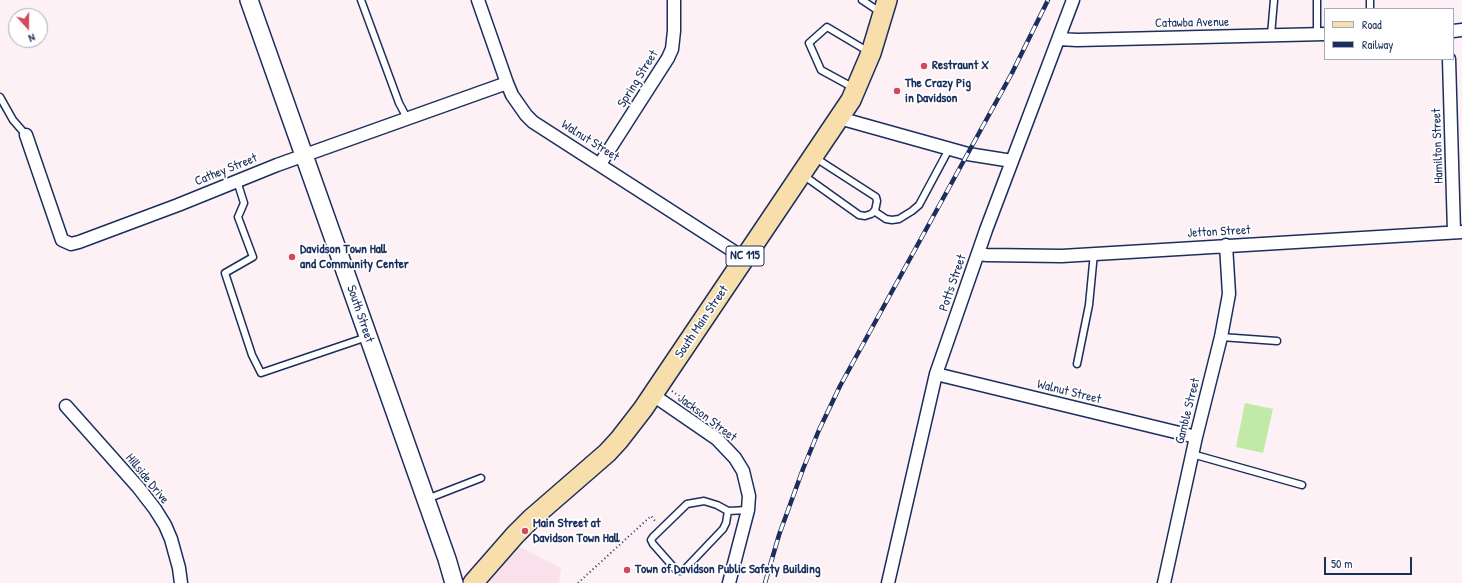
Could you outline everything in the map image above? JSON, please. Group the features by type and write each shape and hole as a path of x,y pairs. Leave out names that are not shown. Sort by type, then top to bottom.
{"main road":[{"name":"South Main Street","path":"473,583 514,535 607,453 619,440 653,395 851,100 871,53 885,7"}],"street":[{"name":"South Street","path":"250,0 454,583"},
{"name":"Walnut Street","path":"478,0 507,83 519,107 533,122 744,258"},
{"name":"Spring Street","path":"600,164 668,58 672,49 674,31 674,0"},
{"name":"Potts Street","path":"888,583 936,374 1012,161 1073,0"},
{"name":"Catawba Avenue","path":"1059,39 1321,34"},
{"name":"Hamilton Street","path":"1449,60 1458,232"},
{"name":"Cathey Street","path":"26,135 62,240 67,244 70,244 86,240 304,155 507,83"},
{"path":"839,118 984,158 1012,161"},
{"name":"Jetton Street","path":"978,254 987,256 1026,256 1094,253 1458,232"},
{"name":"Gamble Street","path":"1164,583 1192,454 1221,337 1228,294 1226,245"},
{"name":"Walnut Street","path":"936,374 1196,437"},
{"name":"Jackson Street","path":"653,395 717,439 735,458 743,471 749,496 748,510 729,583"},
{"name":"Hillside Drive","path":"66,406 155,508 171,539 179,568 181,583"}],"lane":[{"path":"361,0 399,103 407,118"},
{"path":"862,0 885,7"},
{"path":"1271,35 1274,0"},
{"path":"1317,0 1321,34"},
{"path":"855,89 821,70 809,43 827,27 871,53"},
{"path":"0,97 13,120 26,135"},
{"path":"874,211 886,219 892,220 898,219 912,211 919,204 949,149"},
{"path":"801,174 859,215 865,216 874,211 877,201 876,197 813,156"},
{"path":"237,181 244,202 238,217 252,257 226,273 252,355 261,373 367,337"},
{"path":"1077,364 1089,305 1094,253"},
{"path":"1221,337 1278,341"},
{"path":"1192,454 1302,485"},
{"path":"426,500 481,478"},
{"path":"728,511 726,523 717,536 684,570 680,572 676,570 653,544 653,536 687,504 704,501 717,505 728,511 748,510"}],"path":[{"path":"578,583 651,516 661,528"}],"shaded area":[{"path":"515,545 561,568 559,583 488,583"}],"green space":[{"path":"1245,403 1273,409 1263,453 1236,447"}],"railway":[{"path":"765,583 779,535 803,469 819,430 840,386 1012,73 1048,0"}],"place":[{"name":"Restraunt X","path":"924,66"},
{"name":"The Crazy Pig in Davidson","path":"897,91"},
{"name":"Davidson Town Hall and Community Center","path":"292,257"},
{"name":"Main Street at Davidson Town Hall","path":"525,531"},
{"name":"Town of Davidson Public Safety Building","path":"627,570"}]}
